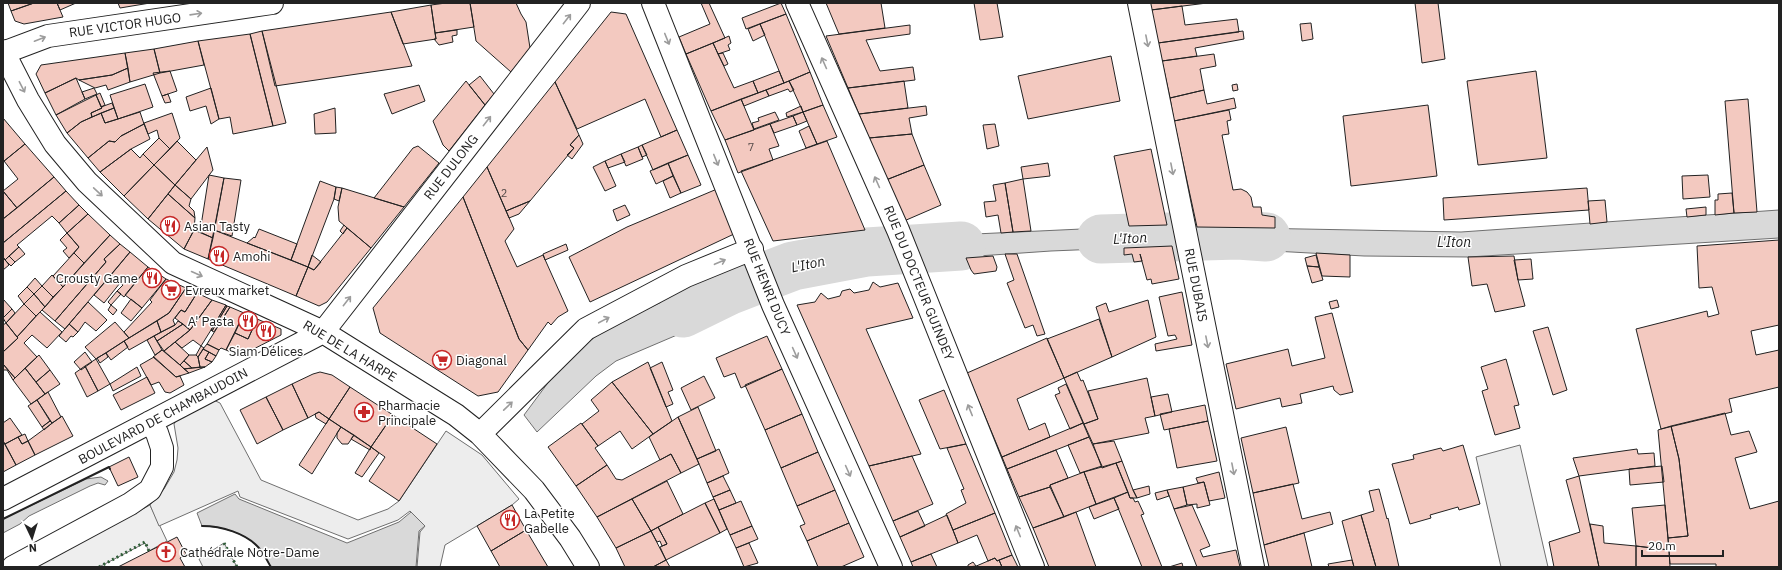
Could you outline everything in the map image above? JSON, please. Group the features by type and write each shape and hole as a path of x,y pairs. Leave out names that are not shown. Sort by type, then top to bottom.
{"street":[{"name":"RUE VICTOR HUGO","path":"3,52 48,36 272,3"},
{"name":"RUE DULONG","path":"323,332 579,3"},
{"name":"RUE HENRI DUCY","path":"653,3 773,305 891,567"},
{"name":"RUE DU DOCTEUR GUINDEY","path":"797,3 898,230 1033,567"},
{"name":"RUE DUBAIS","path":"1139,3 1253,567"},
{"name":"RUE DE LA HARPE","path":"3,52 28,100 55,144 87,182 173,263 323,332 456,415 480,434 534,490 550,510 588,567"},
{"path":"480,434 586,329 686,276 752,249"},
{"name":"BOULEVARD DE CHAMBAUDOIN","path":"3,499 323,332"},
{"path":"13,567 130,504 150,490 162,467 162,448 157,433 150,422"}],"shaded area":[{"path":"209,398 220,403 261,480 358,520 388,509 399,501 446,431 482,455 519,499 512,505 445,545 440,567 417,567 420,532 425,526 410,511 398,520 348,539 240,497 238,491 159,526 150,505 164,489 174,472 178,448 174,424 180,414"},
{"path":"1520,445 1548,567 1501,567 1476,457"},
{"path":"150,505 167,541 149,551 145,543 99,567 35,567"},
{"path":"224,543 237,567 203,567 199,559"}],"water":[{"path":"1779,210 1779,238 1468,257 1364,256 1201,247 1197,227 1461,232"},
{"path":"1167,225 1172,246 1051,251 920,260 911,237"},
{"path":"881,240 890,263 856,271 857,273 790,287 775,254"},
{"path":"738,270 752,303 616,361 596,376 537,432 524,415 562,364 585,344 608,328 657,304"},
{"path":"101,477 108,481 105,485 98,483 90,486 29,516 20,524 3,533 3,519 86,479"},
{"path":"235,494 239,499 347,543 399,522 411,512 425,526 419,531 416,567 271,567 261,550 247,538 233,531 217,527 202,526 197,513"}],"building":[{"path":"8,3 34,3 11,11"},
{"path":"34,3 57,3 63,17 24,24 15,21 11,11"},
{"path":"57,3 76,3 60,10"},
{"path":"118,3 150,3 120,8"},
{"path":"446,3 470,3 474,27 435,33 431,5"},
{"path":"470,3 516,3 526,22 530,48 511,72 476,41"},
{"path":"701,3 709,3 725,38 686,54 679,37 710,24"},
{"path":"781,3 786,14 746,29 742,18"},
{"path":"826,3 881,3 885,28 839,34"},
{"path":"974,3 997,3 1003,37 980,40"},
{"path":"1149,3 1207,3 1151,10"},
{"path":"1415,3 1438,3 1445,59 1422,63"},
{"path":"431,5 436,39 403,44 391,12"},
{"path":"1182,6 1185,25 1237,19 1239,32 1158,43 1151,10"},
{"path":"391,12 412,66 275,86 262,31"},
{"path":"611,12 626,14 677,130 661,137 645,99 577,129 555,82"},
{"path":"786,14 810,72 784,83 760,24"},
{"path":"1311,23 1313,39 1302,41 1300,24"},
{"path":"760,24 765,35 753,41 748,29"},
{"path":"910,25 910,34 866,40 880,71 913,67 915,80 848,88 826,36"},
{"path":"457,30 457,35 452,36 453,42 439,45 434,39 436,39 435,33"},
{"path":"262,31 286,123 273,126 250,34"},
{"path":"1243,31 1244,39 1195,48 1197,56 1162,61 1158,43"},
{"path":"250,34 273,126 233,134 230,117 219,119 198,41"},
{"path":"729,36 731,43 728,45 730,50 718,54 713,43"},
{"path":"198,41 204,65 160,73 154,49"},
{"path":"713,43 734,88 753,81 758,93 711,111 686,54"},
{"path":"154,49 160,73 130,82 125,53"},
{"path":"125,53 128,68 112,75 79,80 76,78 45,93 36,74 41,65"},
{"path":"723,53 728,64 724,66 718,54"},
{"path":"1214,54 1216,66 1200,69 1204,90 1170,98 1162,61"},
{"path":"1111,56 1120,101 1028,119 1018,76"},
{"path":"128,68 130,82 108,90 106,85 95,88 79,80 112,75"},
{"path":"170,71 177,91 162,96 153,73"},
{"path":"779,71 784,83 758,93 753,81"},
{"path":"1536,71 1547,158 1478,165 1467,81"},
{"path":"810,72 823,105 803,112 789,81"},
{"path":"480,76 494,94 485,105 469,85"},
{"path":"76,78 85,99 56,115 45,93"},
{"path":"466,81 485,105 449,151 443,145 433,121"},
{"path":"789,81 794,90 790,92 788,89 769,96 766,90"},
{"path":"904,81 908,108 859,114 848,88"},
{"path":"555,82 579,135 570,145 574,148 530,201 506,211 487,167"},
{"path":"145,84 153,107 118,119 110,95"},
{"path":"1237,84 1238,90 1233,91 1232,85"},
{"path":"419,85 425,101 392,114 384,94"},
{"path":"94,88 97,94 85,99 82,92"},
{"path":"211,88 219,119 211,124 206,106 190,111 186,97"},
{"path":"766,90 769,96 744,106 741,99"},
{"path":"1204,90 1207,104 1234,98 1236,108 1174,121 1170,98"},
{"path":"100,93 105,105 101,107 96,95"},
{"path":"168,94 171,102 165,103 162,96"},
{"path":"96,95 102,108 91,113 92,117 81,122 67,133 56,115"},
{"path":"741,99 754,130 725,140 711,111"},
{"path":"1748,99 1757,212 1734,213 1725,101"},
{"path":"112,103 114,108 92,117 91,113"},
{"path":"823,105 837,137 817,144 803,112"},
{"path":"1428,105 1437,176 1351,186 1343,116"},
{"path":"801,106 803,112 787,117 786,113"},
{"path":"926,106 927,115 909,118 912,134 869,138 859,114"},
{"path":"114,108 118,119 105,123 101,113"},
{"path":"335,108 336,133 315,134 314,114"},
{"path":"1229,110 1231,120 1227,121 1229,134 1222,135 1233,190 1241,189 1247,192 1251,197 1253,207 1261,207 1262,215 1275,217 1275,228 1197,227 1174,121"},
{"path":"140,112 144,124 121,136 115,142 109,141 88,158 67,133 81,122 101,113 105,123"},
{"path":"775,112 779,120 754,129 752,123 759,121 758,118"},
{"path":"803,112 807,121 797,125 793,116"},
{"path":"172,113 180,138 170,149 159,138 157,130 148,134 144,123"},
{"path":"793,116 797,125 774,133 770,124"},
{"path":"3,118 25,144 3,162"},
{"path":"144,124 150,139 131,149 100,172 88,158 109,141 115,142 121,136"},
{"path":"770,124 779,146 769,149 773,160 738,173 725,140"},
{"path":"995,124 999,146 987,149 983,125"},
{"path":"809,126 817,144 806,148 799,131"},
{"path":"677,130 688,155 653,170 642,145"},
{"path":"912,134 924,165 886,180 869,138"},
{"path":"579,135 583,144 572,159 567,155 574,148 570,145"},
{"path":"159,138 170,149 154,165 143,154"},
{"path":"177,141 196,160 175,185 154,165"},
{"path":"827,141 865,230 773,241 741,171"},
{"path":"25,144 54,177 17,208 3,191 18,179 4,161"},
{"path":"642,145 647,155 642,157 638,147"},
{"path":"418,146 439,163 404,207 374,198 413,148"},
{"path":"207,147 213,170 191,199 175,185"},
{"path":"638,147 643,159 626,166 621,154"},
{"path":"131,149 140,158 143,154 154,165 124,196 100,172"},
{"path":"1151,149 1167,225 1129,226 1114,156"},
{"path":"621,154 625,162 608,168 605,161"},
{"path":"688,155 701,185 681,193 668,163"},
{"path":"605,161 616,186 605,191 593,167"},
{"path":"668,163 673,176 656,184 650,171"},
{"path":"1048,163 1050,176 1023,179 1021,167"},
{"path":"154,165 175,185 148,219 124,196"},
{"path":"924,165 941,205 904,221 886,180"},
{"path":"487,167 514,229 505,241 517,267 543,255 568,311 558,317 551,325 548,322 528,350 519,339 463,197"},
{"path":"209,175 224,178 213,238 200,232"},
{"path":"1708,175 1710,197 1683,199 1682,176"},
{"path":"673,176 681,193 670,198 663,181"},
{"path":"54,177 66,191 3,243 3,219"},
{"path":"224,178 241,180 232,236 214,230"},
{"path":"1023,179 1031,231 1013,232 1005,183"},
{"path":"320,181 336,187 334,199 308,267 291,260"},
{"path":"1005,183 1013,232 1001,233 998,215 986,217 984,202 996,201 993,185"},
{"path":"175,185 191,199 189,206 194,211 195,218 168,194"},
{"path":"336,187 342,188 339,201 334,199"},
{"path":"342,188 404,207 371,248 339,221 338,207"},
{"path":"1587,188 1589,210 1444,220 1443,198"},
{"path":"717,189 734,234 590,302 569,257 627,227"},
{"path":"3,191 17,208 3,219"},
{"path":"66,191 79,205 59,223 52,216 17,245 19,247 5,260 3,257 3,243"},
{"path":"1732,193 1734,213 1715,215 1715,200 1718,200 1718,194"},
{"path":"168,194 195,218 194,230 184,249 148,219"},
{"path":"463,197 519,339 528,350 498,392 478,396 380,333 373,308"},
{"path":"1605,200 1607,222 1590,224 1588,201"},
{"path":"530,201 519,214 509,218 506,211"},
{"path":"79,205 88,214 67,233 59,223"},
{"path":"625,205 630,215 617,221 613,210"},
{"path":"1706,207 1706,215 1687,217 1686,209"},
{"path":"88,214 110,235 84,263 74,253 79,247 67,233"},
{"path":"344,225 347,228 343,234 340,231"},
{"path":"347,228 371,248 327,302 319,306 296,296 308,267 314,270"},
{"path":"259,229 297,244 291,260 247,243 254,237 255,238"},
{"path":"194,230 213,238 208,259 184,249"},
{"path":"214,230 308,267 296,296 208,259"},
{"path":"67,233 79,247 69,258 63,251 67,248 60,240"},
{"path":"110,235 120,244 104,259 106,262 55,321 42,310"},
{"path":"1779,240 1779,325 1751,331 1756,355 1779,350 1779,387 1729,399 1732,412 1661,429 1636,329 1707,311 1708,317 1719,314 1712,287 1699,288 1697,246"},
{"path":"120,244 130,252 65,329 55,321 106,262 104,259"},
{"path":"566,244 568,250 545,260 543,254"},
{"path":"1172,246 1179,279 1152,284 1151,279 1147,280 1142,261 1134,262 1132,254 1124,255 1124,248"},
{"path":"19,247 25,254 15,262 9,256"},
{"path":"130,252 148,267 124,297 117,291 123,285 111,275"},
{"path":"74,253 84,263 63,287 53,276"},
{"path":"1316,253 1350,255 1350,277 1322,276"},
{"path":"1005,254 1017,254 1045,334 1037,336 1033,325 1025,328 1007,283 1014,280"},
{"path":"312,255 321,262 314,270 308,267"},
{"path":"1316,255 1319,267 1307,266 1305,258"},
{"path":"9,256 15,262 11,266 5,260"},
{"path":"993,256 997,267 996,271 974,274 966,258"},
{"path":"1514,256 1518,280 1525,306 1495,312 1487,284 1472,286 1468,257"},
{"path":"3,257 9,265 3,270"},
{"path":"1531,259 1533,279 1518,280 1514,260"},
{"path":"1307,266 1319,267 1323,280 1312,283"},
{"path":"148,267 166,279 142,308 125,295"},
{"path":"52,275 63,287 53,297 42,286"},
{"path":"111,275 120,283 104,303 94,295"},
{"path":"35,278 42,286 34,294 27,287"},
{"path":"166,279 186,288 169,313 129,338 124,332 152,302 150,300"},
{"path":"873,282 880,287 898,283 913,318 866,329 921,454 869,466 797,305 815,302 821,293 828,299 840,296 842,291 850,289 854,293 869,290"},
{"path":"42,286 53,297 45,307 34,294"},
{"path":"27,287 34,294 24,304 18,296"},
{"path":"186,288 197,293 185,312 181,310 173,320 175,325 161,332 157,321 169,313"},
{"path":"117,291 121,294 111,305 108,302"},
{"path":"1182,292 1192,345 1156,351 1155,344 1177,339 1175,335 1168,336 1159,297"},
{"path":"197,293 212,300 190,330 175,318 181,310 185,312"},
{"path":"34,294 45,307 36,316 24,304"},
{"path":"3,299 12,309 3,318"},
{"path":"131,299 142,308 131,321 121,313"},
{"path":"212,300 226,305 201,346 193,340 182,348 175,342 190,330"},
{"path":"1148,300 1156,337 1112,357 1096,307 1106,303 1109,312"},
{"path":"1337,300 1339,307 1331,309 1329,302"},
{"path":"88,302 107,320 96,331 85,322 78,332 69,324"},
{"path":"24,304 36,316 17,337 6,323"},
{"path":"111,305 117,310 113,315 108,310"},
{"path":"226,305 227,306 212,331 211,330"},
{"path":"227,306 230,307 214,332 212,331"},
{"path":"230,307 244,313 226,350 221,348 219,350 207,344"},
{"path":"12,309 15,313 6,323 3,318"},
{"path":"40,312 62,332 47,348 32,335 24,343 37,357 15,378 3,364 3,352 18,338 17,337"},
{"path":"244,313 257,319 248,339 235,333"},
{"path":"1332,313 1353,392 1340,395 1334,390 1333,386 1300,394 1302,403 1282,407 1280,398 1236,409 1226,364 1288,349 1292,366 1325,358 1315,317"},
{"path":"257,319 281,329 281,335 240,356 226,350 235,333 248,339"},
{"path":"1099,319 1112,357 1064,378 1047,339"},
{"path":"157,321 161,332 129,350 124,341"},
{"path":"178,321 183,324 157,341 154,336 175,325"},
{"path":"115,322 129,338 96,359 85,347"},
{"path":"6,323 18,338 3,352 3,325"},
{"path":"69,324 78,332 73,337 71,336 66,342 59,336"},
{"path":"183,324 190,330 164,351 157,341"},
{"path":"1548,327 1567,390 1553,395 1533,331"},
{"path":"154,336 162,350 155,355 147,340"},
{"path":"767,336 782,369 741,388 735,373 724,377 716,358"},
{"path":"1047,338 1064,378 1017,399 1029,430 1045,423 1050,437 1002,457 967,373"},
{"path":"124,341 128,347 111,360 106,353"},
{"path":"175,342 189,355 180,365 164,351"},
{"path":"207,344 219,350 216,356 203,349"},
{"path":"201,346 204,348 198,357 196,355"},
{"path":"203,349 209,352 205,359 212,362 205,367 200,367 198,357"},
{"path":"162,350 189,373 176,377 153,357"},
{"path":"85,352 92,362 81,370 74,362"},
{"path":"209,352 216,356 212,362 205,359"},
{"path":"106,353 108,357 100,363 97,358"},
{"path":"39,355 50,370 36,382 25,368"},
{"path":"189,355 196,355 198,357 200,367 192,368 184,361"},
{"path":"154,357 176,377 180,376 184,385 170,393 165,392 159,382 151,385 140,365"},
{"path":"96,359 110,384 98,391 85,366"},
{"path":"1506,359 1519,405 1514,406 1520,428 1495,435 1482,391 1488,389 1481,367"},
{"path":"184,361 192,368 184,369 180,365"},
{"path":"648,362 672,421 653,434 612,382"},
{"path":"662,362 673,390 668,392 673,404 666,407 650,368"},
{"path":"3,364 15,378 13,380 7,370 3,370"},
{"path":"85,366 98,391 87,397 75,373"},
{"path":"137,367 141,376 113,391 110,384"},
{"path":"205,367 189,373 184,369 192,368"},
{"path":"25,368 45,394 31,404 13,380"},
{"path":"782,369 802,414 765,430 745,385"},
{"path":"50,370 60,384 45,394 36,382"},
{"path":"320,372 332,375 350,387 329,419 319,412 308,418 292,384"},
{"path":"1077,372 1081,381 1083,380 1098,419 1084,424 1064,378"},
{"path":"704,376 715,398 691,410 681,388"},
{"path":"147,377 155,393 121,410 113,395"},
{"path":"1147,378 1155,416 1145,418 1149,433 1093,444 1084,424 1098,419 1088,391"},
{"path":"612,382 653,434 632,449 620,431 598,446 582,424 599,411 591,400"},
{"path":"292,384 308,418 283,430 266,397"},
{"path":"1066,384 1083,423 1070,429 1055,395 1060,393 1058,388"},
{"path":"350,387 393,415 371,447 329,419"},
{"path":"944,390 966,444 940,449 919,400"},
{"path":"48,392 61,417 52,423 37,400"},
{"path":"1168,394 1172,412 1155,416 1151,397"},
{"path":"266,397 283,430 257,444 240,410"},
{"path":"37,400 50,421 42,427 28,406"},
{"path":"1205,405 1208,421 1164,430 1160,414"},
{"path":"698,407 716,451 697,459 678,417"},
{"path":"319,412 329,419 326,424 316,418 315,414"},
{"path":"1725,413 1731,435 1749,431 1757,452 1735,458 1750,509 1779,501 1779,567 1716,567 1716,564 1670,564 1668,538 1688,536 1679,459 1671,426"},
{"path":"802,414 818,452 781,468 765,430"},
{"path":"393,415 437,444 399,501 369,481 385,457 371,447"},
{"path":"62,416 73,436 35,455 28,441"},
{"path":"678,417 699,464 681,473 671,454 660,460 649,437"},
{"path":"10,418 22,435 5,444 3,441 3,423"},
{"path":"329,419 341,427 312,474 299,465"},
{"path":"50,421 52,423 44,430 42,427"},
{"path":"1208,421 1217,461 1177,468 1169,429"},
{"path":"581,423 598,446 595,448 607,465 576,486 548,447"},
{"path":"1083,423 1089,437 1007,469 1002,457"},
{"path":"1671,426 1679,459 1688,536 1668,538 1658,430"},
{"path":"341,427 354,435 348,444 342,444 337,438 337,433"},
{"path":"1286,427 1299,483 1253,493 1241,438"},
{"path":"25,434 28,441 22,444 18,437"},
{"path":"354,435 371,447 370,450 351,439"},
{"path":"18,437 22,444 28,441 35,455 16,465 5,444"},
{"path":"1089,437 1102,466 1080,473 1068,445"},
{"path":"3,441 16,465 3,472"},
{"path":"1114,441 1122,461 1102,468 1093,444"},
{"path":"966,444 995,513 953,530 946,514 966,503 961,490 964,489 947,448"},
{"path":"1463,445 1480,504 1459,510 1458,507 1430,515 1431,518 1410,524 1392,464 1414,459 1413,455 1441,448 1443,451"},
{"path":"371,447 379,453 362,477 355,473"},
{"path":"719,449 729,473 707,483 697,459"},
{"path":"1637,449 1638,454 1654,453 1655,466 1579,476 1573,458"},
{"path":"1056,450 1068,478 1050,485 1050,487 1019,497 1007,469"},
{"path":"818,452 835,490 797,506 781,468"},
{"path":"671,454 681,473 597,517 576,486 607,465 616,479 622,480"},
{"path":"912,456 933,504 893,521 869,466"},
{"path":"129,457 138,477 118,486 109,467"},
{"path":"1122,461 1137,498 1130,498 1116,463"},
{"path":"1116,463 1128,492 1096,504 1084,472"},
{"path":"1662,466 1664,482 1630,485 1629,469"},
{"path":"1084,472 1096,504 1064,517 1050,485"},
{"path":"1219,472 1225,498 1209,501 1204,482 1198,483 1196,478"},
{"path":"723,476 730,490 713,497 707,483"},
{"path":"1579,476 1599,567 1554,567 1549,542 1580,532 1566,480"},
{"path":"667,481 683,514 651,531 632,499"},
{"path":"1204,482 1210,505 1197,508 1197,504 1187,505 1183,487"},
{"path":"1293,484 1302,519 1330,512 1333,524 1264,545 1253,493"},
{"path":"1149,486 1150,494 1137,498 1133,490"},
{"path":"1050,487 1064,517 1033,528 1019,497"},
{"path":"1183,487 1187,505 1174,509 1167,490"},
{"path":"1379,489 1387,519 1388,518 1399,567 1376,567 1361,515 1374,511 1369,491"},
{"path":"730,490 736,503 719,510 713,497"},
{"path":"835,490 849,523 807,541 800,526 805,524 797,506"},
{"path":"1167,490 1169,496 1157,500 1155,493"},
{"path":"1128,492 1130,498 1133,498 1135,502 1138,501 1144,514 1141,515 1162,567 1142,567 1114,498"},
{"path":"1114,498 1119,509 1094,519 1089,507"},
{"path":"632,499 651,531 616,548 597,517"},
{"path":"714,499 727,529 720,533 705,503"},
{"path":"741,501 752,526 730,535 719,510"},
{"path":"705,503 720,533 666,560 660,547 667,544 658,527"},
{"path":"512,505 526,530 491,551 477,526"},
{"path":"1192,505 1210,546 1200,550 1203,557 1236,550 1240,567 1197,567 1174,509"},
{"path":"1665,505 1669,550 1636,546 1632,508"},
{"path":"918,511 925,526 900,537 893,521"},
{"path":"1076,512 1096,567 1049,567 1033,528"},
{"path":"995,513 1012,555 997,561 995,558 988,561 977,535 958,543 953,530"},
{"path":"947,515 958,543 911,562 900,537"},
{"path":"1361,515 1376,567 1354,567 1342,521"},
{"path":"849,523 864,557 841,567 818,567 807,541"},
{"path":"1590,524 1603,526 1604,543 1636,546 1636,567 1599,567"},
{"path":"752,526 758,539 736,548 730,535"},
{"path":"658,527 667,544 662,546 660,541 657,542 651,531"},
{"path":"526,530 548,567 500,567 491,551"},
{"path":"651,531 666,560 653,567 625,567 616,548"},
{"path":"1304,533 1312,567 1269,567 1264,545"},
{"name":"Cathédrale Notre-Dame","path":"177,537 186,554 180,558 185,567 118,567"},
{"path":"749,543 758,563 744,567 736,548"},
{"path":"1636,546 1669,550 1670,567 1636,567"},
{"path":"931,554 937,567 913,567 911,562"},
{"path":"1012,555 1018,567 1002,567 999,560"},
{"path":"995,558 997,561 999,560 1002,567 974,567"},
{"path":"666,560 670,567 653,567"},
{"path":"1352,560 1354,567 1329,567 1328,564"},
{"path":"973,562 976,566 968,567 968,565"},
{"path":"1182,563 1183,567 1169,567"}],"waterway":[{"name":"L'Iton","path":"1101,239 1238,235 1266,237"},
{"name":"L'Iton","path":"683,313 730,290 793,266 867,252 961,246"}],"hedge":[{"path":"99,567 145,542 149,551"},
{"path":"224,543 237,567"}],"wall":[{"path":"3,519 109,467 110,469"},
{"path":"202,526 217,527 233,531 247,538 261,550 271,567"}],"place":[{"name":"Asian Tasty","path":"170,226"},
{"name":"Amohi","path":"219,256"},
{"name":"Crousty Game","path":"152,278"},
{"name":"Evreux market","path":"171,290"},
{"name":"A' Pasta","path":"248,321"},
{"name":"Siam Délices","path":"266,331"},
{"name":"Diagonal","path":"442,360"},
{"name":"Pharmacie Principale","path":"364,412"},
{"name":"La Petite Gabelle","path":"510,520"},
{"name":"Cathédrale Notre-Dame","path":"166,552"}]}
